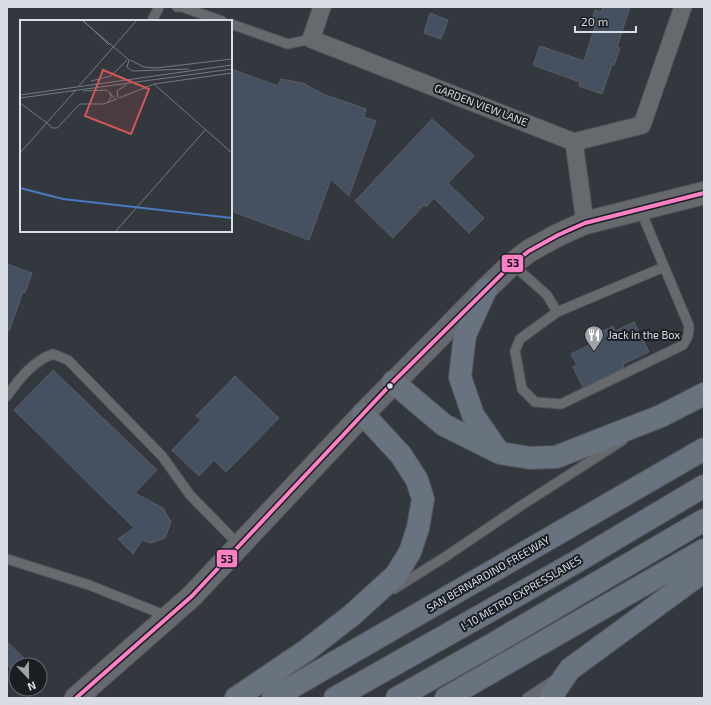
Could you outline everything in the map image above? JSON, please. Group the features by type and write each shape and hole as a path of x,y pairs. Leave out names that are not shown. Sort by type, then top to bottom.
{"highway":[{"path":"486,289 466,335 460,377 473,415 500,453"},
{"path":"393,382 444,424 500,453 530,458 556,457 661,416 704,394"},
{"path":"236,698 307,650 352,615 396,575 410,552 418,528 423,499 417,480 401,455 363,414"},
{"name":"SAN BERNARDINO FREEWAY","path":"273,698 704,449"},
{"name":"I-10 METRO EXPRESSLANES","path":"335,698 576,562 704,486"},
{"path":"397,698 493,644 704,520"},
{"path":"446,698 704,550"},
{"path":"550,698 570,669 704,571"}],"main road":[{"path":"76,698 192,596 393,382 512,264 530,251 558,235 585,223 704,193"}],"street":[{"path":"311,39 322,7"},
{"path":"585,223 574,142 642,125 683,7"},
{"name":"GARDEN VIEW LANE","path":"311,39 574,142"}],"lane":[{"path":"152,20 159,7"},
{"path":"177,7 182,7 219,20"},
{"path":"232,24 288,44 311,39"},
{"path":"640,209 689,326 688,336 683,345 561,404 535,402 522,389 515,351 520,339 557,312 664,267"},
{"path":"512,264 547,295 557,312"},
{"path":"7,396 27,371 42,358 53,354 68,360 162,456 190,495 240,545"},
{"path":"352,615 445,557 522,505 661,416"},
{"path":"7,559 89,585 168,617"},
{"path":"527,698 570,669"}],"building":[{"path":"603,7 630,7 617,47 620,48 614,65 612,65 602,94 579,86 580,82 533,65 540,46 584,61 595,26 590,25 595,10 601,12"},
{"path":"430,13 448,20 441,39 424,33"},
{"path":"232,69 278,86 281,79 303,83 323,94 366,109 364,117 376,121 349,196 331,179 309,240 232,211"},
{"path":"432,119 474,156 448,183 484,218 469,233 434,198 426,207 424,205 393,238 355,201"},
{"path":"7,264 32,273 25,293 23,292 9,331 7,331"},
{"path":"634,322 649,352 623,364 623,368 583,387 573,367 577,365 571,354 591,344 588,338 613,326 615,331"},
{"path":"53,370 157,470 135,493 163,508 171,522 165,538 151,543 142,540 133,554 118,539 134,528 14,410"},
{"path":"235,376 279,418 226,472 214,460 199,476 172,450 201,420 196,416"},
{"path":"7,642 23,657 8,657 8,666"}],"transit line":[{"name":"53","path":"76,698 192,596 393,382 512,264 529,251 558,235 585,223 704,193"}],"place":[{"name":"Jack in the Box","path":"594,352"}]}
